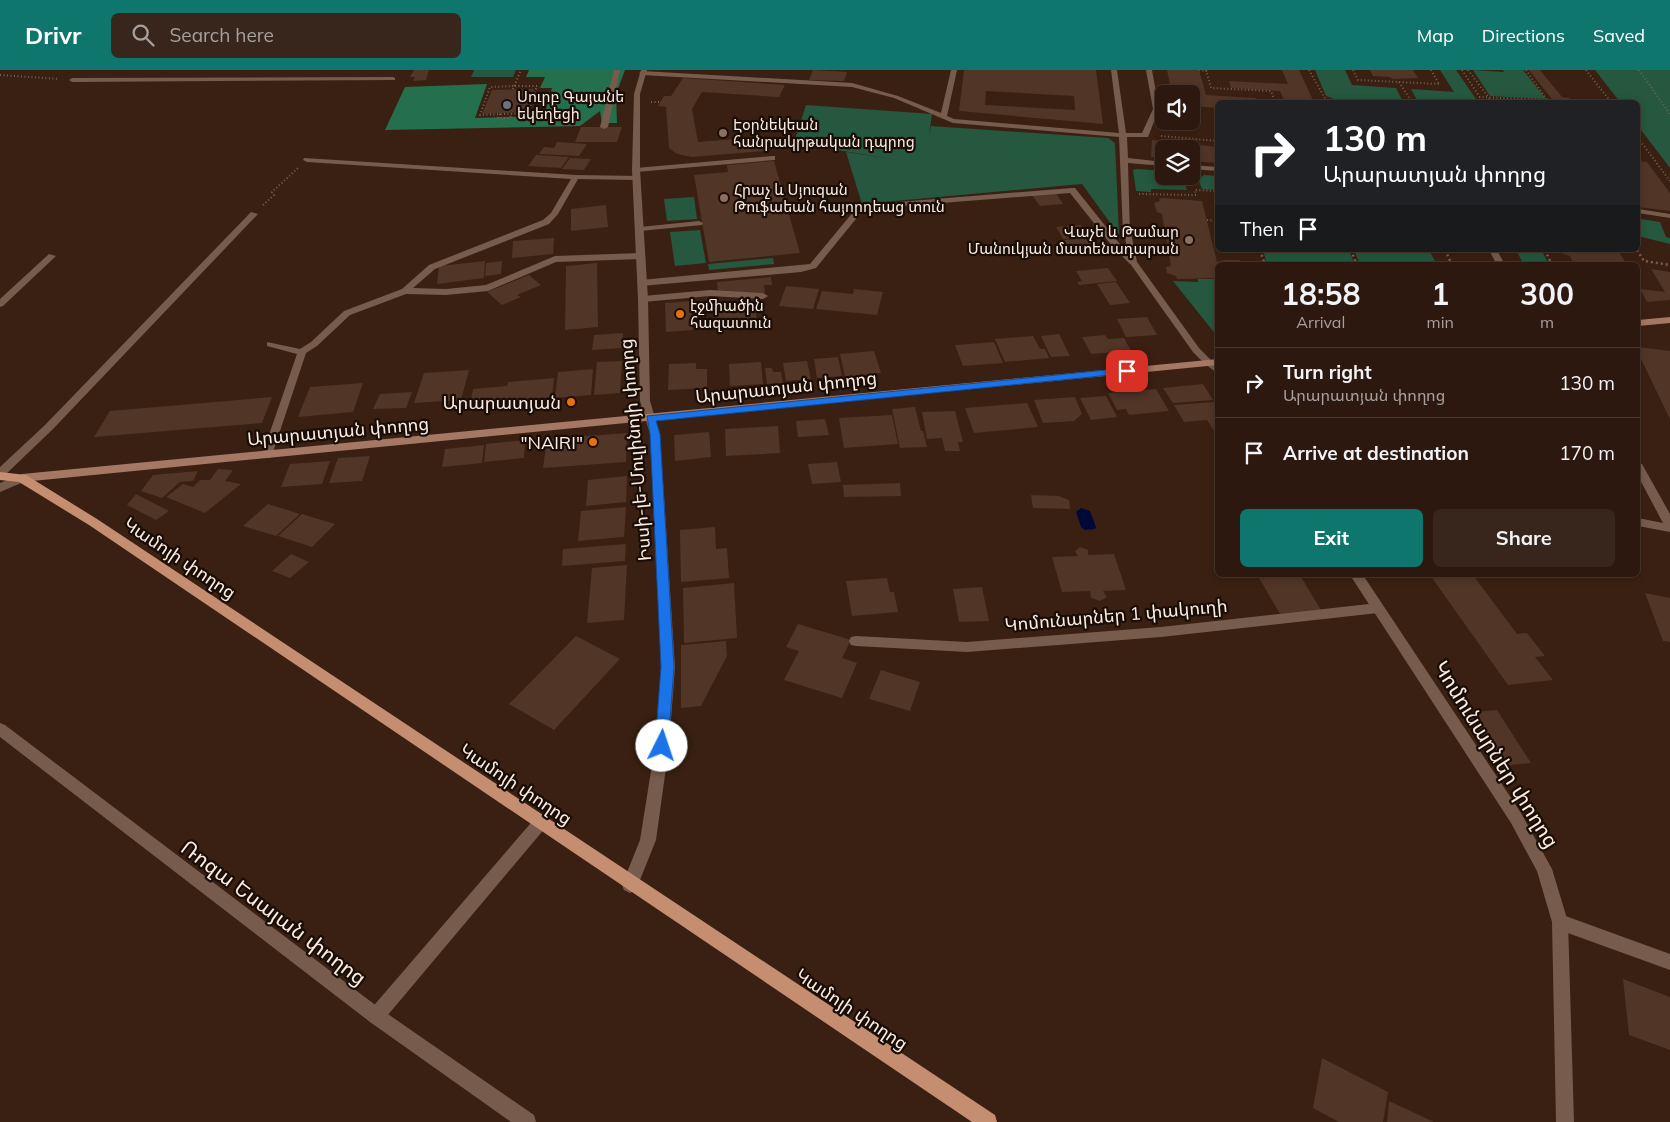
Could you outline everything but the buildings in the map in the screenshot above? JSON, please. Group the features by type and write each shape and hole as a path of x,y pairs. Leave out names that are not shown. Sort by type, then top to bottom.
{"main road":[{"path":"1640,323 1670,320"},
{"name":"Արարատյան փողոց","path":"0,475 22,478 1213,362"},
{"name":"Կամոյի փողոց","path":"22,478 93,522 541,822 630,885 988,1122"}],"street":[{"path":"604,127 617,70"},
{"path":"944,116 954,70"},
{"path":"1114,70 1123,135 1127,233 1133,262"},
{"path":"643,72 852,86 882,92 953,120 1123,135 1145,135 1156,109 1149,70"},
{"name":"Իսսի-լե-Մուլինոյի փողոց","path":"630,885 648,840 662,746 668,667 655,434 645,401 644,382 643,299 637,174 637,94 643,72"},
{"path":"72,80 395,77 387,86"},
{"path":"307,160 576,177 637,174 772,158"},
{"path":"1124,160 1155,163"},
{"path":"1200,168 1215,169"},
{"path":"267,455 302,352 314,344 347,313 405,291 432,267 546,222 554,214 576,177"},
{"path":"641,283 802,269 813,266 862,207 1072,190 1116,245 1133,262 1196,350 1213,362"},
{"path":"1640,211 1670,216"},
{"path":"0,475 49,427 254,214"},
{"path":"640,229 698,223"},
{"path":"0,304 52,256"},
{"path":"405,291 446,292 488,288 555,260 641,256"},
{"path":"643,299 710,293 763,296"},
{"path":"270,344 302,352"},
{"path":"1640,471 1670,524"},
{"path":"0,488 22,478"},
{"path":"1640,522 1670,528"},
{"name":"Կոմունարներ փողոց","path":"1357,577 1516,818 1544,869 1560,922 1565,1122"},
{"name":"Կոմունարներ 1 փակուղի","path":"856,641 966,646 1161,632 1378,608"},
{"name":"Ռոզա Եսայան փողոց","path":"0,729 376,1016 527,1122"},
{"path":"376,1016 541,822"},
{"path":"1560,922 1670,962"}],"path":[{"path":"513,89 521,70"},
{"path":"1199,70 1206,70 1211,88 1271,91 1274,100"},
{"path":"1309,70 1326,100"},
{"path":"1353,70 1358,80 1439,84 1431,70"},
{"path":"1462,70 1481,100"},
{"path":"1468,70 1490,100"},
{"path":"1526,70 1547,100"},
{"path":"1586,70 1609,100"},
{"path":"1639,70 1670,114"},
{"path":"0,75 72,80"},
{"path":"1400,82 1411,100"},
{"path":"515,86 537,86 528,113 512,114 510,118 498,118 500,114 480,115 490,87 515,86"},
{"path":"1479,97 1533,100"},
{"path":"648,102 660,102"},
{"path":"1145,135 1215,141"},
{"path":"1640,141 1670,181"},
{"path":"254,214 274,195 272,192 307,160"},
{"path":"1126,194 1196,195 1195,190 1215,191"},
{"path":"1207,220 1215,221"},
{"path":"1638,252 1644,261 1670,264"}],"green space":[{"path":"474,70 516,70 513,77 471,77"},
{"path":"529,70 625,70 616,94 617,123 602,123 600,111 580,126 385,130 405,87 487,84 475,118 544,116 552,88 540,88 545,77 526,77"},
{"path":"1315,70 1345,70 1352,85 1396,88 1402,100 1337,100 1326,96"},
{"path":"1440,70 1456,70 1477,100 1417,100 1411,89 1454,92"},
{"path":"1473,70 1504,72 1503,70 1523,70 1546,99 1490,96"},
{"path":"1595,70 1670,70 1670,168 1640,129 1640,100 1618,100"},
{"path":"806,105 932,114 929,135 931,126 1108,138 1115,143 1119,235 1082,184 862,204 846,152 899,160 794,143"},
{"path":"1133,170 1155,170 1155,185 1186,185 1187,190 1151,189 1151,192 1136,191"},
{"path":"1204,175 1215,176 1215,190 1202,189 1200,178"},
{"path":"694,197 697,219 667,221 664,199"},
{"path":"1641,219 1660,222 1666,237 1670,238 1670,244 1640,236"},
{"path":"700,230 706,263 675,266 670,232"},
{"path":"1264,252 1350,252 1354,262 1270,262 1266,261"},
{"path":"1355,252 1430,252 1435,262 1359,262"},
{"path":"1517,252 1543,253 1548,262 1522,262"},
{"path":"773,258 774,264 709,270 708,264"},
{"path":"1198,279 1215,279 1215,334 1173,281 1198,282"}],"shaded area":[{"path":"1081,508 1090,511 1095,529 1085,530 1081,527 1076,512"}],"place":[{"name":"Սուրբ Գայանե եկեղեցի","path":"507,105"},
{"name":"Էօրնեկեան հանրակրթական դպրոց","path":"723,133"},
{"name":"Հրաչ և Սյուզան Թուֆաեան հայորդեաց տուն","path":"724,198"},
{"name":"Վաչե և Թամար Մանուկյան մատենադարան","path":"1189,240"},
{"name":"էջմիածին հազատուն","path":"680,314"},
{"name":"Արարատյան","path":"571,402"},
{"name":"\"NAIRI\"","path":"593,442"}],"route":[{"path":"662,746 668,667 655,434 650,418 1127,371"}]}
